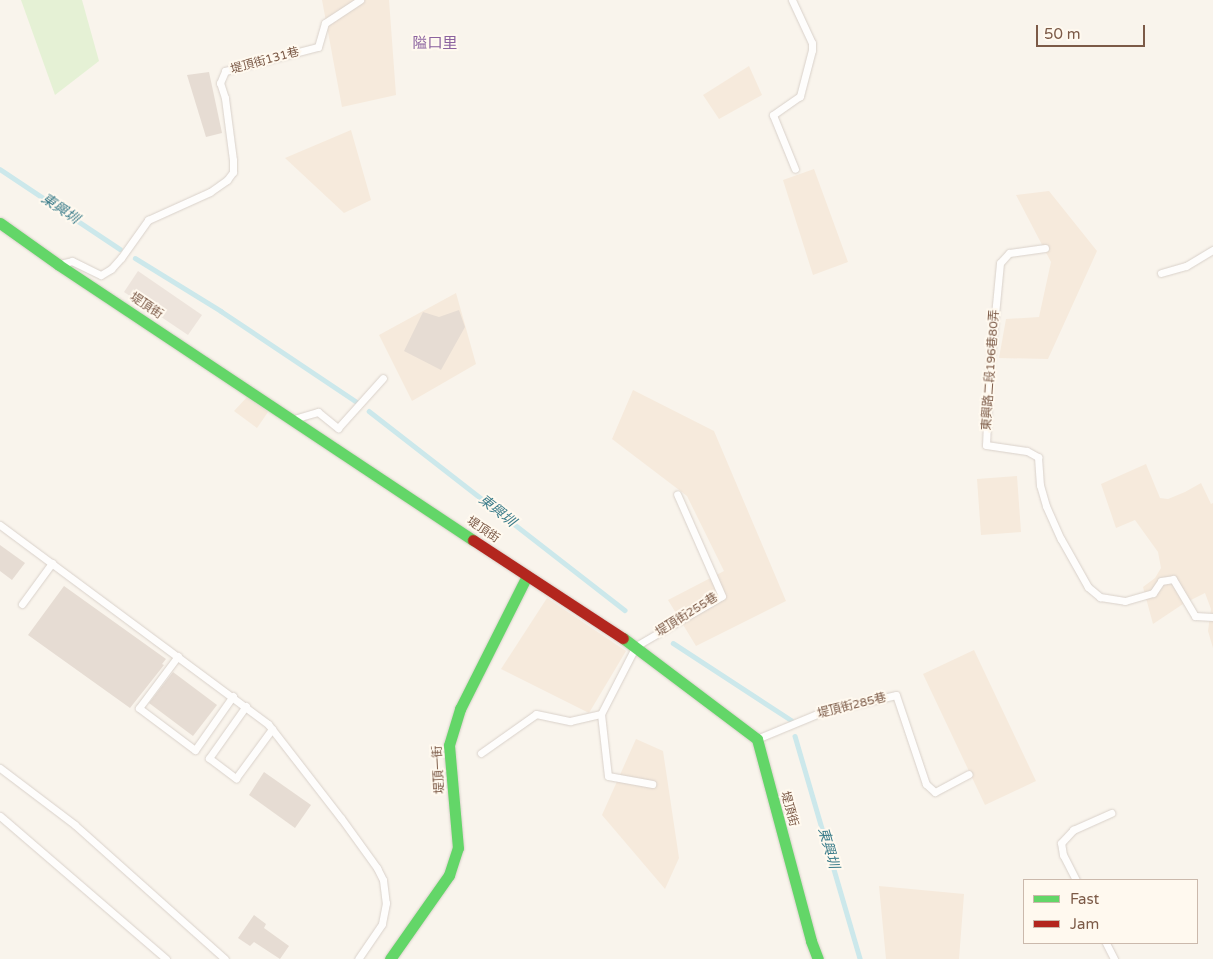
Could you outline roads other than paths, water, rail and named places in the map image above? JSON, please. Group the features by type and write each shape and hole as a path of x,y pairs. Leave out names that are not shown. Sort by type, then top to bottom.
{"street":[{"name":"堤頂街","path":"0,222 59,265 527,576 636,646 756,740 811,941 818,959"},
{"name":"堤頂一街","path":"390,959 449,875 458,848 449,745 460,709 527,576"}],"lane":[{"name":"堤頂街131巷","path":"59,265 72,261 102,274 110,270 148,220 210,192 227,180 233,172 233,160 225,98 220,83 225,71 318,46 325,23 360,0"},
{"path":"792,0 812,43 812,50 800,96 773,115 795,169"},
{"name":"東興路二段196巷80弄","path":"1045,248 1009,254 1000,264 989,377 986,445 1027,451 1038,457 1040,485 1046,506 1061,539 1088,587 1100,597 1125,601 1153,593 1161,581 1173,579 1195,616 1213,617"},
{"path":"1161,273 1186,266 1213,250"},
{"path":"292,419 318,412 338,428 383,378"},
{"name":"堤頂街255巷","path":"636,646 722,596 677,494"},
{"path":"0,525 233,696 272,729 341,818 377,868 383,880 386,903 382,924 358,959"},
{"path":"22,604 52,563"},
{"path":"636,646 602,714 608,776 652,784"},
{"path":"178,656 139,708 194,750 233,696"},
{"name":"堤頂街285巷","path":"756,740 822,712 896,695 926,784 935,792 969,774"},
{"path":"246,706 209,758 236,778 272,729"},
{"path":"481,753 536,714 570,722 602,714"},
{"path":"0,768 75,825 225,959"},
{"path":"1075,879 1063,855 1061,843 1073,830 1111,813"},
{"path":"0,816 166,959"},
{"path":"1106,944 1114,959"}],"waterway":[{"name":"東興圳","path":"0,169 120,249"},
{"name":"東興圳","path":"135,258 221,311 357,402"},
{"name":"東興圳","path":"369,411 625,610"},
{"name":"東興圳","path":"673,643 791,720"},
{"name":"東興圳","path":"795,736 860,959"}],"district":[{"name":"隘口里","path":"435,44"}]}
